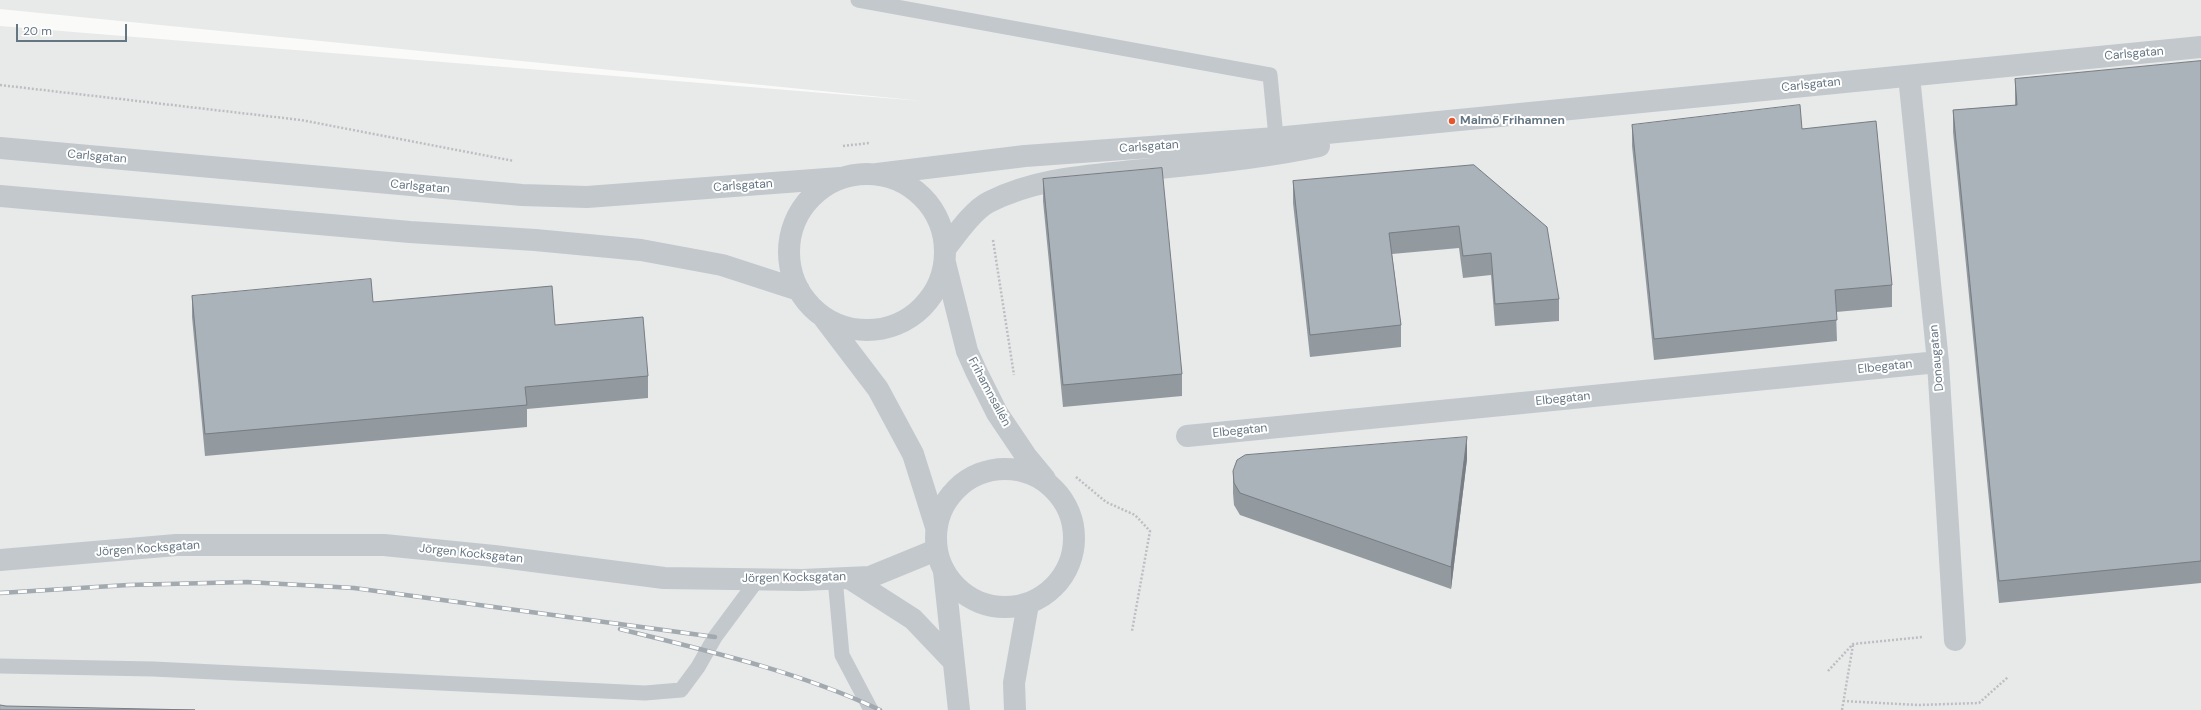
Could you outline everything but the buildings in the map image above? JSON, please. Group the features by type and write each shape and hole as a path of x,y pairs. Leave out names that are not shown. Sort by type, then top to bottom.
{"street":[{"name":"Carlsgatan","path":"945,255 960,229 987,203 1022,189 1060,179 1422,124 2201,48"},
{"name":"Donaugatan","path":"1909,76 1938,362 1955,640"},
{"name":"Carlsgatan","path":"877,174 1025,156 1277,146"},
{"name":"Carlsgatan","path":"0,148 522,195 587,197 840,178"},
{"path":"877,174 859,174 840,178 814,193 804,204 792,229 789,260 798,290 811,307 824,317 837,324 860,330 871,330 897,324 916,314 933,294 939,284 945,255"},
{"name":"Frihamnsallén","path":"877,174 901,181 913,188 926,200 941,224 945,255 967,351 997,414 1026,456 1051,486"},
{"path":"0,196 410,232 535,240 642,250 722,265 798,290"},
{"path":"824,317 878,389 913,454 936,527 936,550 944,571 959,710"},
{"name":"Elbegatan","path":"1187,436 1938,362"},
{"path":"936,527 945,504 955,490 975,476 998,469 1031,473 1051,486 1060,495 1071,516 1073,552 1061,580 1044,596 1028,604 1004,608 980,603 959,590 944,571"},
{"name":"Jörgen Kocksgatan","path":"0,560 176,546 384,545 494,556 664,578 758,579 870,577 936,550"},
{"path":"842,578 913,619 954,661"},
{"path":"1015,710 1014,683 1028,604"}],"lane":[{"path":"858,0 1270,75 1277,146"},
{"path":"842,578 842,655 871,710"},
{"path":"0,666 152,670 645,694 681,690 698,667 715,637 758,579"}],"path":[{"path":"0,85 301,120 520,162"},
{"path":"998,279 1015,382"},
{"path":"1075,476 1106,502 1135,515 1150,531 1132,631"},
{"path":"1828,671 1853,644 1928,637 1955,640"},
{"path":"1842,710 1853,644"},
{"path":"1843,701 1918,705 1979,703 2008,677"}],"shaded area":[{"path":"0,0 2201,0 2201,710 0,710 0,26 922,101 0,9"}],"railway":[{"path":"0,593 128,585 247,582 354,588 715,637"},
{"path":"620,629 752,663 817,684 880,710"}],"place":[{"name":"Malmö Frihamnen","path":"1452,121"}]}
